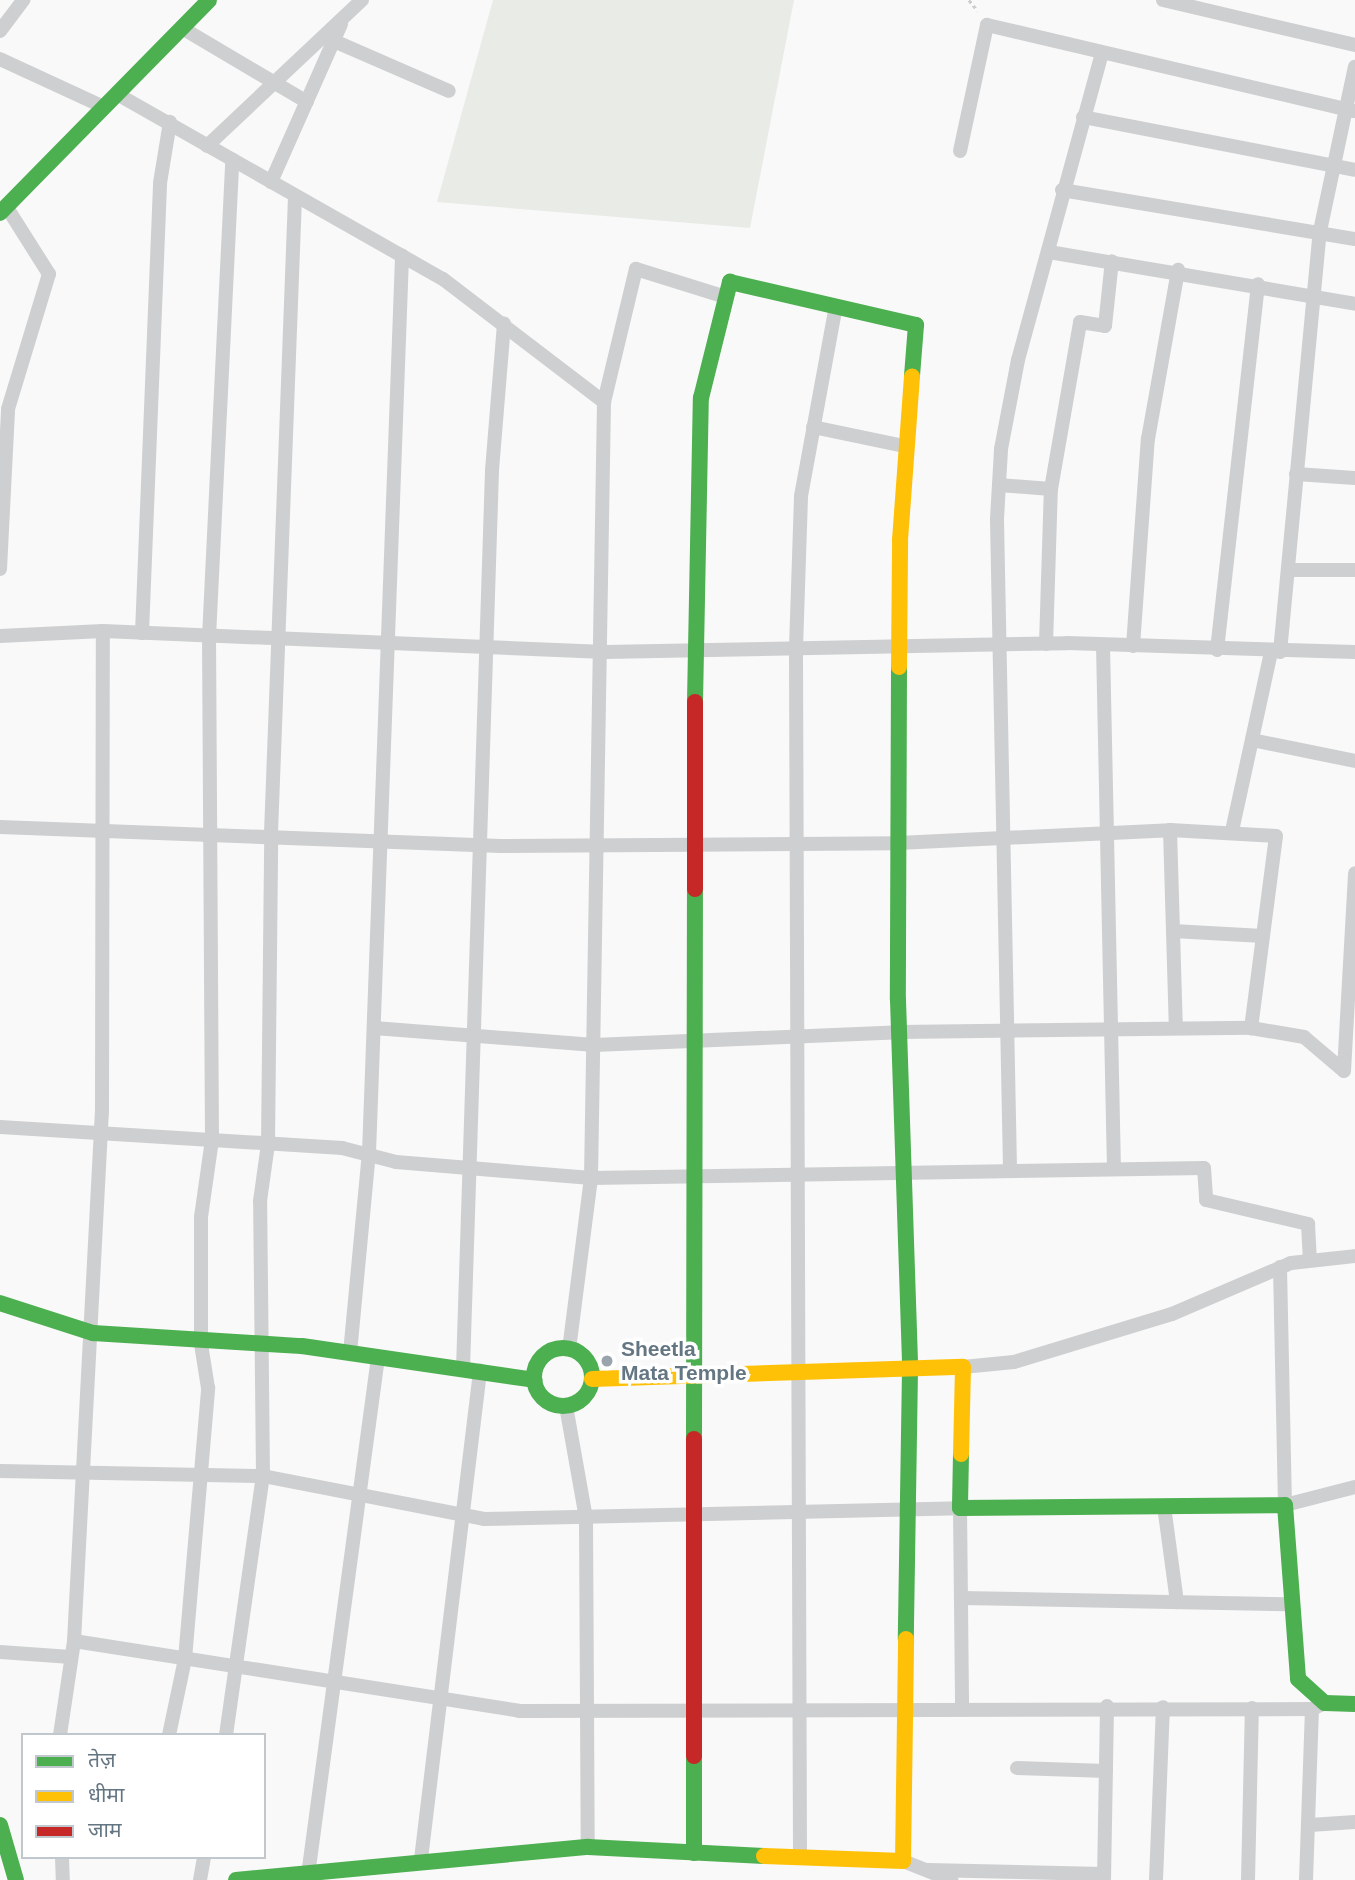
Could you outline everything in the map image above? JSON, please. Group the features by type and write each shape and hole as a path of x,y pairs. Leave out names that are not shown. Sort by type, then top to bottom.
{"street":[{"path":"0,31 23,0"},
{"path":"0,569 4,409 49,274 3,210 209,0"},
{"path":"207,146 362,0"},
{"path":"1163,0 1355,45"},
{"path":"271,182 345,16"},
{"path":"960,151 987,25 1101,54 1350,110"},
{"path":"182,27 271,86 307,102"},
{"path":"334,41 449,91"},
{"path":"1010,1168 1004,1031 999,485 1018,360 1101,54"},
{"path":"0,59 104,107"},
{"path":"1232,831 1275,652 1291,570 1296,474 1316,296 1320,232 1334,166 1350,110 1355,67"},
{"path":"117,94 402,256 504,323 604,402"},
{"path":"1083,117 1355,170"},
{"path":"142,633 160,183 170,122"},
{"path":"169,1733 185,1659 203,1479 208,1388 201,1344 201,1217 212,1140 207,831 209,637 232,160"},
{"path":"1062,190 1355,239"},
{"path":"226,1733 262,1476 266,1346 258,1279 268,1144 271,833 295,195"},
{"path":"1049,252 1178,270 1355,304"},
{"path":"350,1353 369,1153 378,839 402,256"},
{"path":"1046,643 1051,489 1080,323 1105,326 1112,261"},
{"path":"569,1349 591,1178 604,652 604,402 636,269 726,297"},
{"path":"1133,646 1148,439 1178,270"},
{"path":"694,1853 695,1378 692,1037 698,844 694,651 701,398 730,282 916,325 904,446 898,843 900,1032 910,1370 903,1861"},
{"path":"1217,650 1258,284"},
{"path":"800,1857 802,1513 795,1175 796,649 801,496 836,306"},
{"path":"463,1369 489,650 492,470 504,323"},
{"path":"813,427 904,446"},
{"path":"1296,474 1355,478"},
{"path":"999,485 1051,489"},
{"path":"1291,570 1355,570"},
{"path":"60,1733 74,1641 93,1333 101,1135 103,631"},
{"path":"0,636 103,631 386,647 604,652 1046,643 1275,652 1355,652"},
{"path":"1103,645 1114,1168"},
{"path":"1252,740 1355,761"},
{"path":"0,827 271,833 480,845 599,847 797,842 898,843 1004,834 1170,830 1232,831 1276,836 1251,1028"},
{"path":"1170,830 1176,1028"},
{"path":"1349,1072 1355,873"},
{"path":"1173,931 1263,936"},
{"path":"374,1028 476,1039 594,1045 692,1037 795,1038 900,1032 1110,1027 1251,1028 1304,1037 1349,1072"},
{"path":"0,1127 268,1144 369,1153 469,1170 591,1178 1010,1168 1205,1168 1206,1200 1308,1224 1310,1259"},
{"path":"592,1379 910,1370 1014,1362 1172,1314 1280,1267 1310,1259 1355,1256"},
{"path":"1280,1267 1288,1604 1298,1679 1318,1706 1306,1880"},
{"path":"0,1303 93,1333 201,1344 350,1353 535,1380"},
{"path":"569,1349 585,1359 592,1379 583,1398 566,1406 546,1400 535,1380 548,1353 569,1349"},
{"path":"308,1875 331,1682 378,1357"},
{"path":"962,1706 960,1508 963,1367"},
{"path":"421,1859 480,1371"},
{"path":"566,1406 586,1518 588,1847"},
{"path":"0,1471 84,1477 203,1479 262,1476 462,1514 586,1518 960,1508 1285,1505 1355,1487"},
{"path":"1164,1506 1177,1602"},
{"path":"961,1598 1288,1604"},
{"path":"74,1641 519,1711 962,1706 1252,1708 1355,1704"},
{"path":"0,1652 71,1657"},
{"path":"928,1870 1104,1877 1107,1706"},
{"path":"1156,1880 1163,1707"},
{"path":"1248,1880 1252,1708"},
{"path":"1017,1768 1106,1771"},
{"path":"1310,1825 1355,1822"},
{"path":"0,1825 10,1879"},
{"path":"236,1880 308,1875 421,1859 588,1847 903,1861 951,1880"},
{"path":"62,1859 63,1880"},
{"path":"200,1880 204,1859"}],"shaded area":[{"path":"493,0 794,0 750,228 437,202"}],"traffic: fast":[{"path":"0,213 209,0"},
{"path":"695,702 701,398 730,282 916,325 912,376"},
{"path":"899,667 898,1000 910,1370 906,1639"},
{"path":"694,1439 695,889"},
{"path":"0,1303 93,1333 302,1346 535,1380"},
{"path":"563,1348 579,1353 587,1361 592,1377 587,1393 579,1401 563,1406 547,1401 539,1393 534,1377 539,1361 547,1353 563,1348"},
{"path":"961,1454 960,1508 1285,1505 1298,1679 1325,1703 1355,1704"},
{"path":"694,1756 694,1853"},
{"path":"0,1825 16,1880"},
{"path":"236,1880 588,1847 764,1856"}],"traffic: slow":[{"path":"899,667 900,540 912,376"},
{"path":"592,1379 963,1367 961,1454"},
{"path":"764,1856 903,1861 906,1639"}],"traffic: jam":[{"path":"695,702 695,889"},
{"path":"694,1439 694,1756"}],"place":[{"name":"Sheetla Mata Temple","path":"607,1361"}]}
